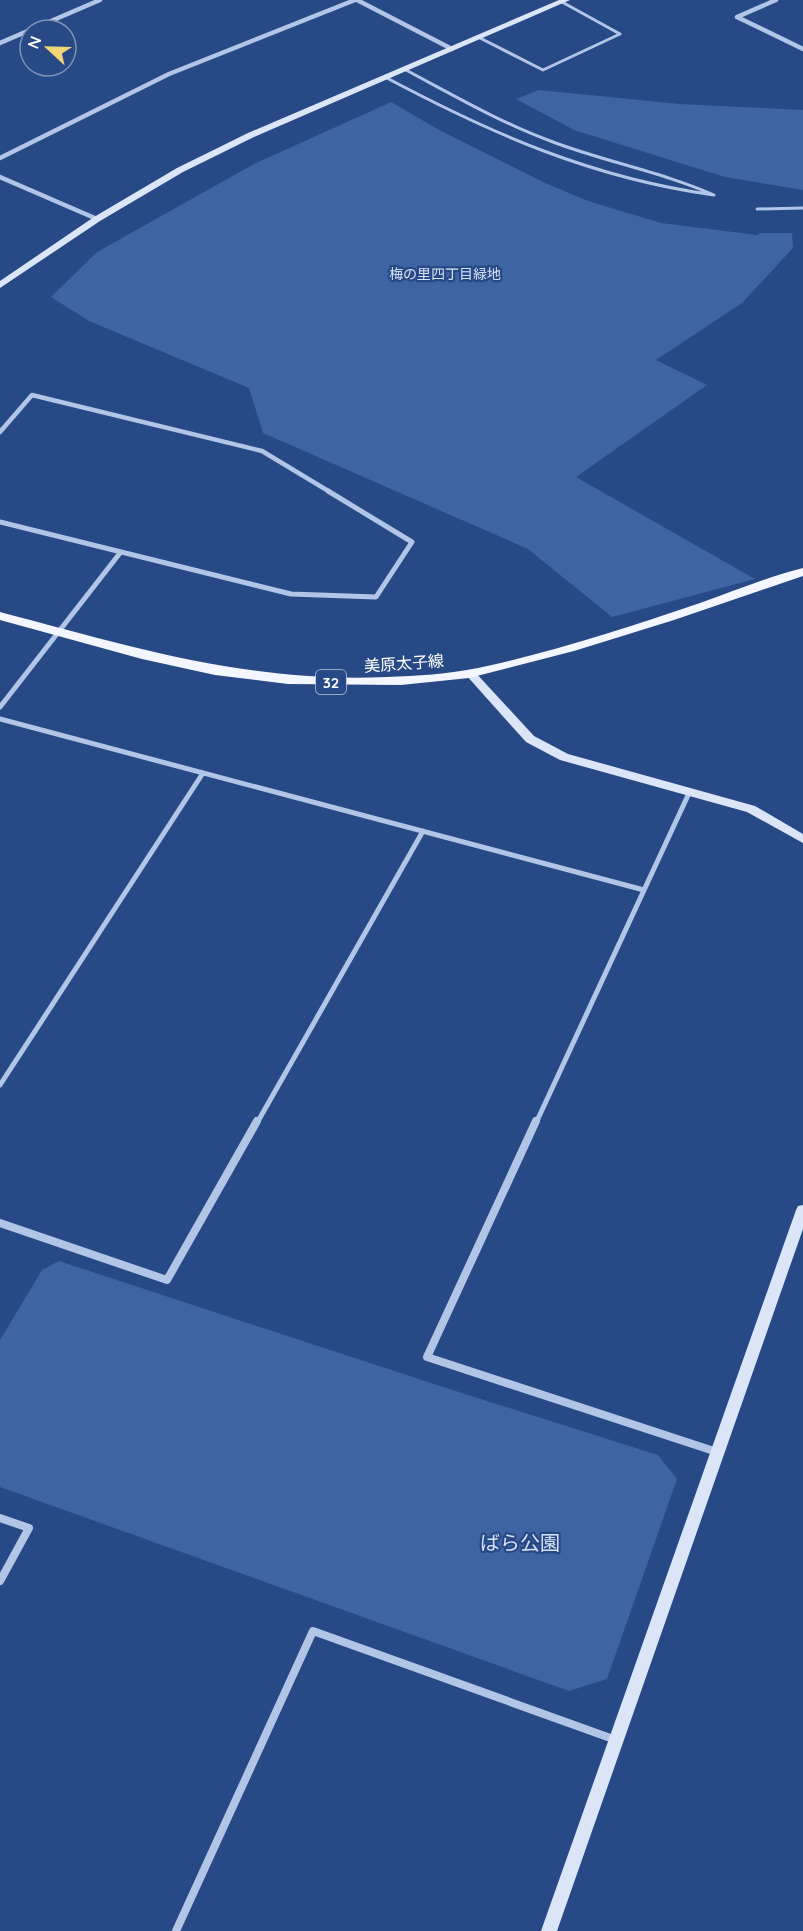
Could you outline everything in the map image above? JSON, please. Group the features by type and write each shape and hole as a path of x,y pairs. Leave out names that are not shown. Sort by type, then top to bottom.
{"main road":[{"name":"美原太子線","path":"0,616 201,668 286,680 352,683 406,681 470,674 599,640 803,572"}],"street":[{"path":"0,43 100,0"},
{"path":"0,158 169,74 356,0 452,49"},
{"path":"776,0 737,17 803,49"},
{"path":"0,285 97,219 180,170 251,135 564,1"},
{"path":"0,177 97,219"},
{"path":"0,432 32,395 262,451 412,542 376,597 291,594 0,522"},
{"path":"0,707 120,553"},
{"path":"470,674 530,739 564,757 752,809 803,839"},
{"path":"0,719 644,890"},
{"path":"0,1085 203,773"},
{"path":"690,791 427,1357 717,1452"},
{"path":"0,1222 167,1280 423,831"},
{"path":"549,1931 803,1210"},
{"path":"0,1518 29,1528 0,1581"},
{"path":"176,1931 313,1631 616,1741"}],"lane":[{"path":"478,37 543,70 620,34 564,1"},
{"path":"385,77 482,127 541,152 667,190 714,195 684,181 552,142 496,118 404,69"},
{"path":"757,209 803,208"}],"green space":[{"path":"539,90 680,104 803,110 803,190 725,177 574,130 516,99"},
{"name":"梅の里四丁目緑地","path":"391,102 441,131 543,182 588,201 661,223 757,235 760,233 792,233 793,248 742,303 656,360 707,385 576,477 755,579 612,617 528,549 263,433 249,388 89,321 51,297 97,252 254,164"},
{"name":"ばら公園","path":"59,1261 658,1455 677,1479 607,1679 569,1691 0,1487 0,1340 42,1270"}]}
